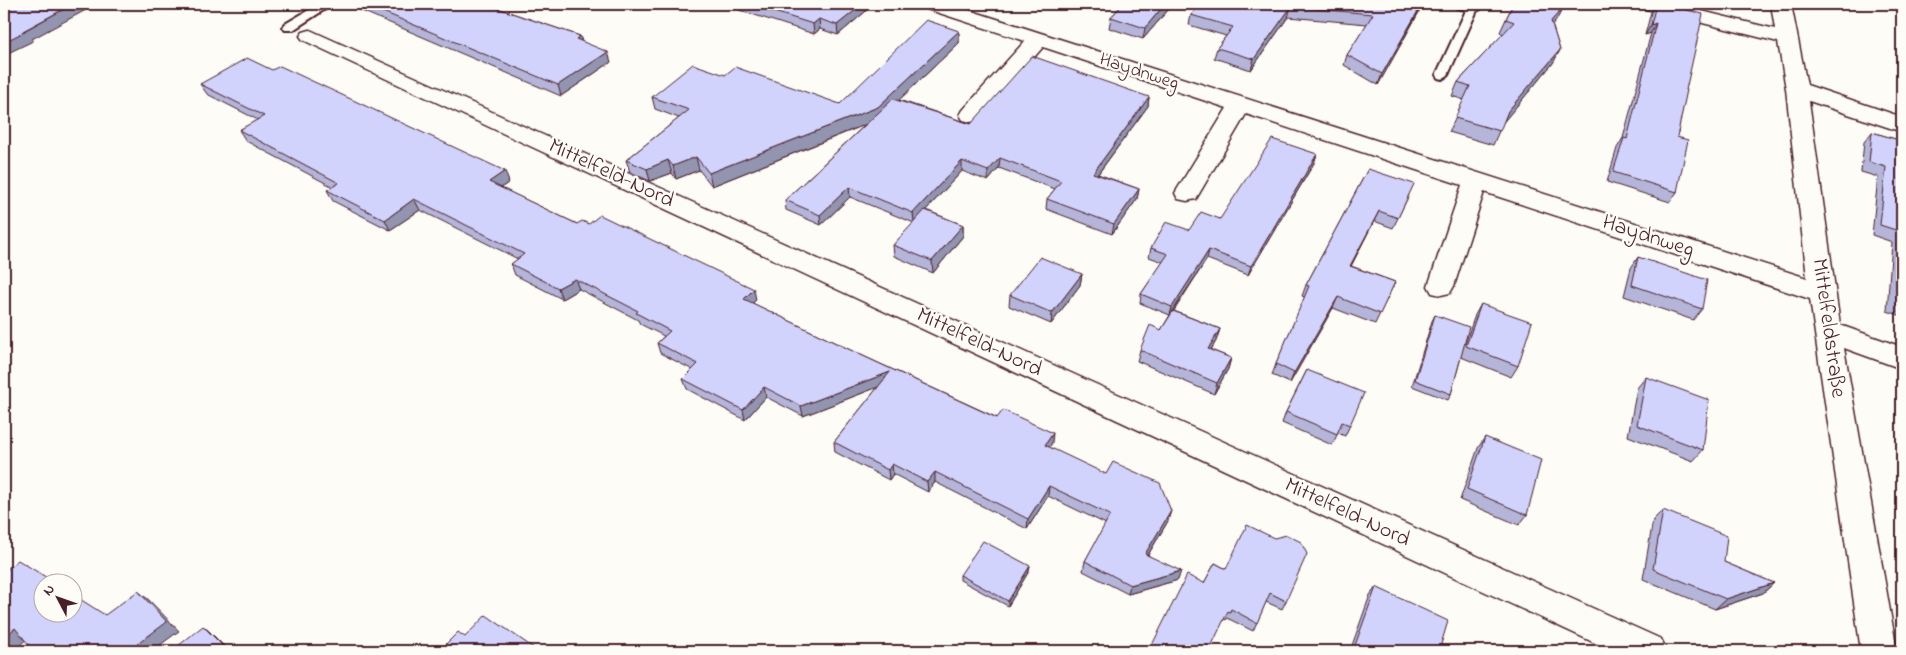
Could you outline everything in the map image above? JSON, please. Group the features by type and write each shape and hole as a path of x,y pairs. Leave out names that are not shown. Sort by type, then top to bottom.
{"street":[{"path":"1650,4 1788,38"},
{"name":"Mittelfeldstraße","path":"1781,4 1797,89 1827,331 1879,651"},
{"name":"Haydnweg","path":"940,5 1475,182 1822,293"},
{"name":"Mittelfeld-Nord","path":"299,31 1649,651"},
{"path":"971,115 1039,39"},
{"path":"1797,89 1902,125"},
{"path":"1187,193 1240,105"},
{"path":"1442,286 1475,182"},
{"path":"1827,331 1902,358"}],"lane":[{"path":"299,31 327,4"},
{"path":"1442,74 1470,5"}],"building":[{"path":"4,4 73,4 4,42"},
{"path":"364,4 485,4 580,36 576,39 608,52 558,85"},
{"path":"748,4 863,4 837,25 819,19 813,24"},
{"path":"1123,4 1165,4 1145,28 1111,17"},
{"path":"1201,4 1422,4 1382,74 1347,55 1373,14 1291,7 1254,59 1217,48 1233,27 1191,15"},
{"path":"1513,4 1564,4 1563,8 1551,21 1560,50 1508,111 1500,131 1455,118 1470,86 1458,82 1514,22 1506,19"},
{"path":"1656,4 1703,14 1677,137 1688,140 1677,192 1613,172 1624,138 1627,139 1656,23 1651,25"},
{"path":"926,20 959,31 878,107 709,173 696,157 673,166 668,160 647,169 626,160 689,110 652,97 693,64 725,75 735,67 840,104"},
{"path":"1032,56 1149,97 1093,173 1139,189 1114,224 1047,199 1061,181 1000,158 988,171 962,161 913,213 849,187 820,215 785,200 893,99 971,124"},
{"path":"247,58 272,70 280,66 505,171 489,182 577,224 582,221 589,224 600,215 754,289 744,299 997,418 1003,410 1053,433 1045,445 1106,474 1113,462 1160,483 1171,511 1145,554 1181,571 1130,585 1085,561 1110,515 1049,486 1028,519 935,472 927,482 892,464 888,470 834,442 890,372 801,406 764,387 743,410 683,379 698,364 657,343 670,331 636,313 638,311 575,279 558,288 511,264 524,254 414,199 385,220 327,190 339,183 239,130 264,116 200,84"},
{"path":"1872,132 1902,141 1902,232 1880,225 1886,167 1869,162"},
{"path":"1272,139 1317,154 1251,266 1209,250 1172,307 1141,294 1168,254 1151,248 1166,222 1189,230 1201,212 1220,219"},
{"path":"1368,169 1414,184 1398,218 1379,211 1350,266 1395,282 1380,314 1338,297 1294,373 1276,364 1309,286 1306,285"},
{"path":"925,210 963,225 932,261 893,245"},
{"path":"1902,232 1902,303 1897,301"},
{"path":"1040,257 1082,274 1052,313 1010,295"},
{"path":"1638,257 1707,280 1702,309 1632,285"},
{"path":"1481,304 1532,322 1518,366 1466,346"},
{"path":"1173,311 1220,329 1208,349 1231,358 1217,383 1140,350 1150,325 1161,330"},
{"path":"1435,315 1469,327 1451,394 1415,380"},
{"path":"1307,370 1364,393 1350,425 1342,422 1337,434 1286,412"},
{"path":"1646,377 1709,400 1703,450 1637,425"},
{"path":"1485,437 1541,460 1527,515 1467,489"},
{"path":"1663,510 1727,536 1724,562 1774,583 1726,599 1653,569"},
{"path":"1247,525 1274,538 1287,535 1301,542 1307,554 1286,601 1270,593 1257,623 1231,609 1230,612 1228,611 1209,651 1149,651 1187,575 1204,583 1215,563 1226,569"},
{"path":"983,541 1030,566 1008,601 960,575"},
{"path":"18,560 38,572 32,572 32,622 82,622 82,600 105,615 138,591 167,622 128,651 34,651 15,628 4,638 4,572"},
{"path":"1376,587 1448,621 1439,651 1353,651"},
{"path":"486,615 538,651 439,651 458,632 465,637"},
{"path":"203,626 228,651 173,651 173,650"}]}
